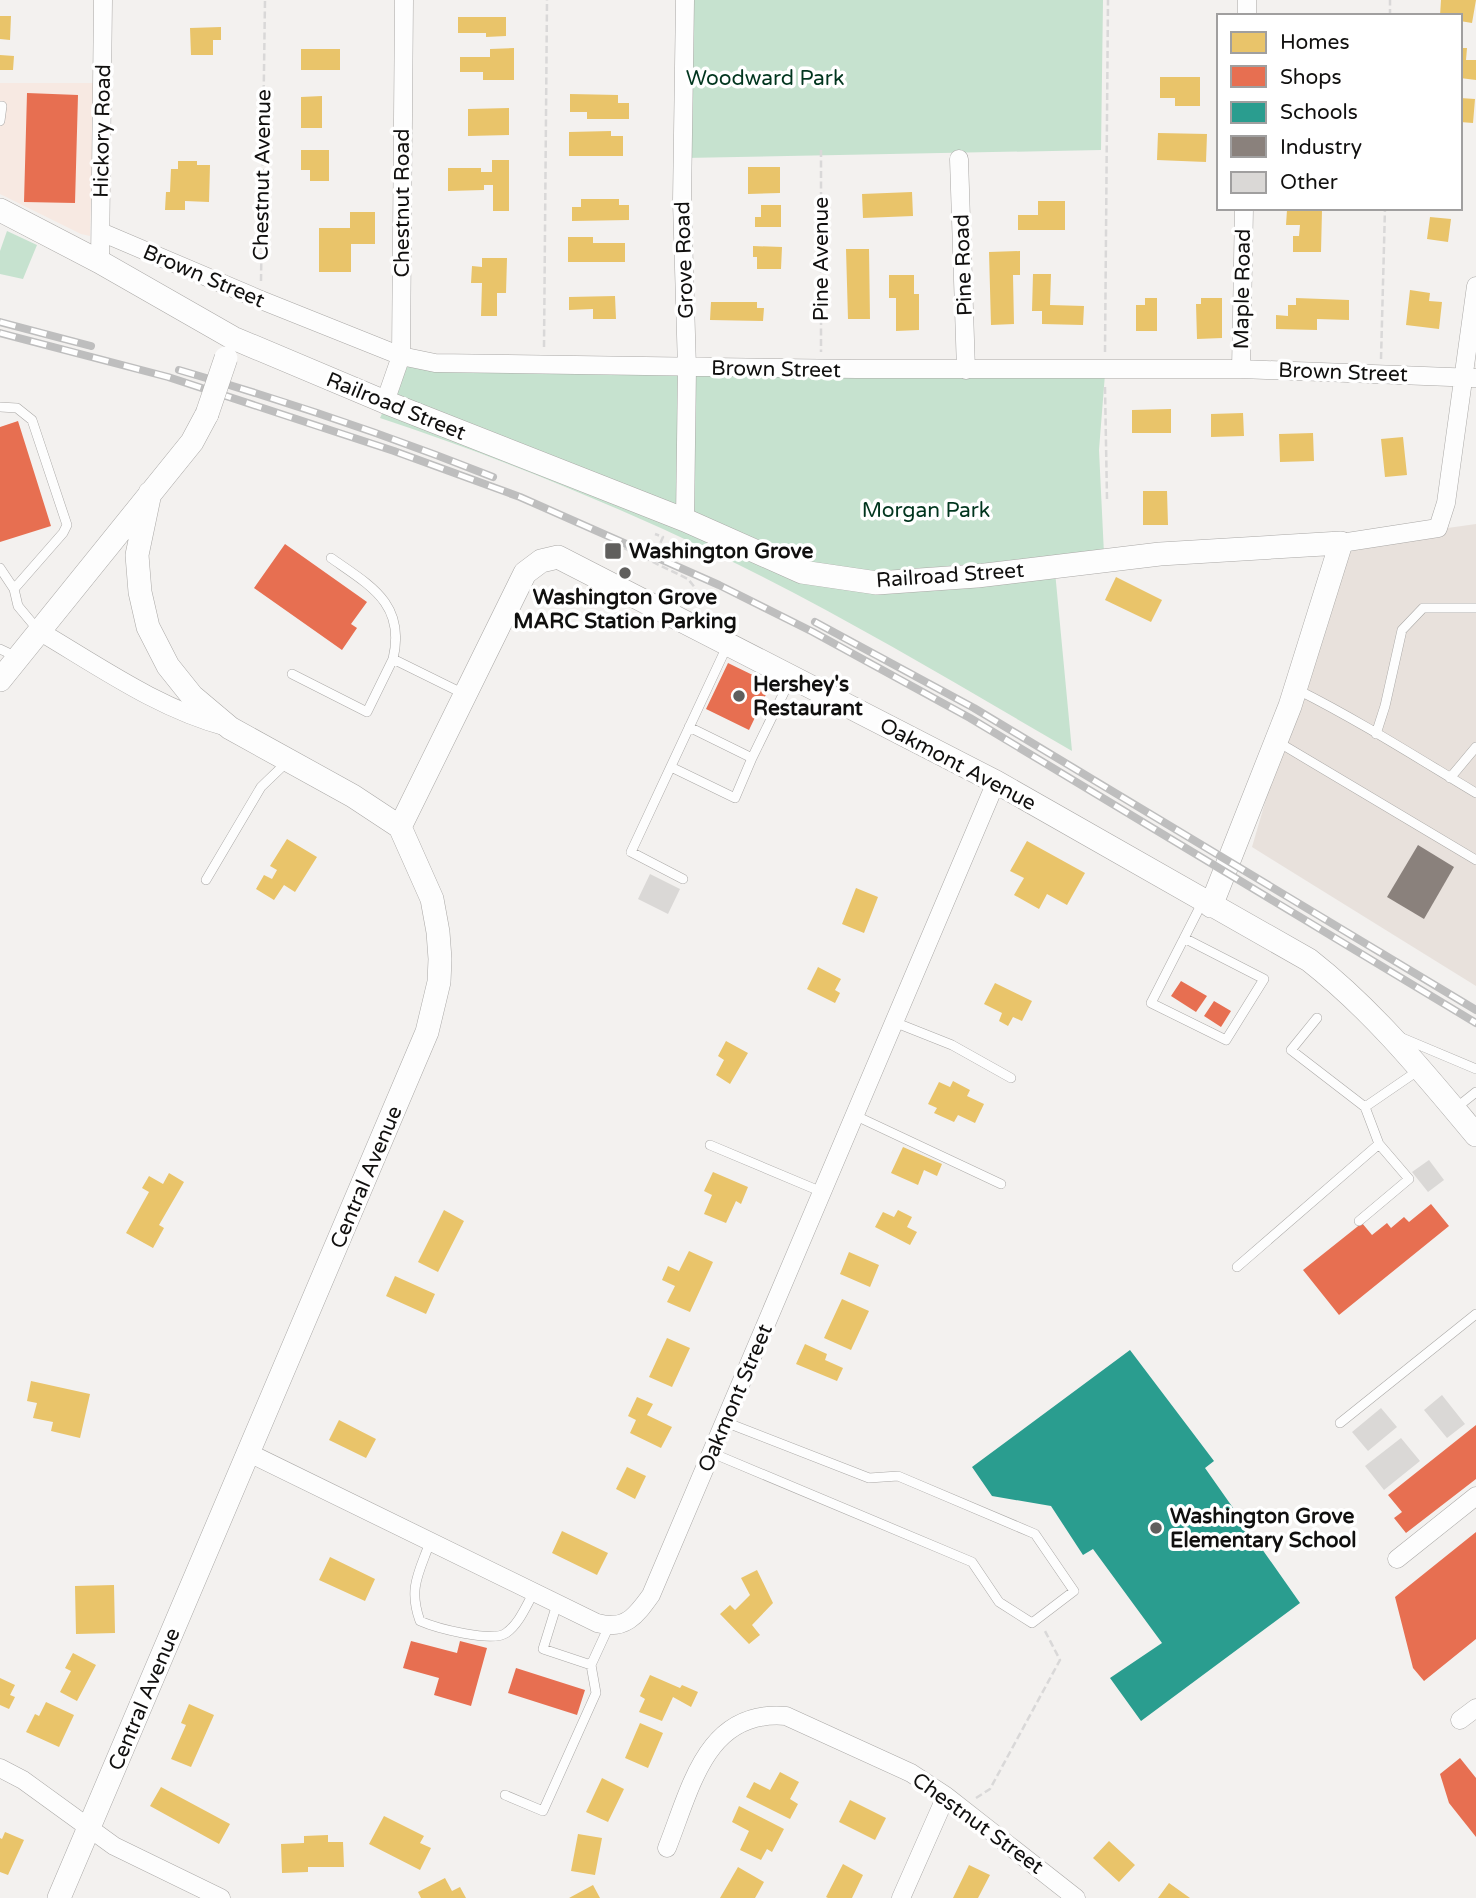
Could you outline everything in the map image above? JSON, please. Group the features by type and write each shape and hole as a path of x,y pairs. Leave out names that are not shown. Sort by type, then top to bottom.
{"street":[{"name":"Hickory Road","path":"100,262 103,0"},
{"name":"Chestnut Road","path":"385,402 401,356 404,0"},
{"name":"Grove Road","path":"685,0 682,201 687,368 685,520"},
{"name":"Pine Road","path":"959,159 966,370"},
{"name":"Railroad Street","path":"0,210 100,262 230,348 385,402 685,520 802,572 877,583 977,576 1160,554 1341,543"},
{"name":"Maple Road","path":"1241,369 1244,210"},
{"name":"Brown Street","path":"101,232 401,356 435,363 966,370 1105,367 1470,377"},
{"path":"1207,903 1277,741 1341,543 1438,528 1446,503 1470,377 1476,286"},
{"path":"0,680 9,653 39,631 192,442 207,414 230,348"},
{"path":"150,493 136,555 140,592 148,627 168,666 192,696 230,728 353,796 400,827"},
{"name":"Oakmont Avenue","path":"400,827 525,573 541,561 558,557 996,782 1309,961 1339,984 1389,1033 1476,1135"},
{"path":"39,631 160,703 200,720 230,728"},
{"name":"Oakmont Street","path":"609,1626 624,1623 636,1616 652,1595 996,782"},
{"name":"Central Avenue","path":"59,1898 428,1032 439,982 438,932 432,899 400,827"},
{"path":"249,1453 557,1604 609,1626"},
{"path":"1396,1559 1476,1496"},
{"path":"1460,1720 1476,1707"},
{"name":"Chestnut Street","path":"667,1848 702,1761 713,1744 739,1722 769,1714 786,1716 911,1773 946,1796 1076,1898"},
{"path":"0,1768 23,1780 114,1846 221,1898"},
{"path":"901,1898 946,1796"}],"lane":[{"path":"0,106 0,121"},
{"path":"0,407 17,408 32,420 67,525 14,589"},
{"path":"292,674 367,712 393,659 398,639 394,620 386,605 370,586 331,558"},
{"path":"0,568 14,589 18,606 39,631"},
{"path":"1376,734 1402,630 1423,608 1476,608"},
{"path":"683,879 631,852 728,643"},
{"path":"393,659 466,695"},
{"path":"671,767 735,798 792,676"},
{"path":"1296,689 1349,715 1476,793"},
{"path":"689,727 752,758"},
{"path":"1277,741 1476,860"},
{"path":"1450,778 1476,747"},
{"path":"206,880 261,787 289,761"},
{"path":"1184,938 1264,979 1226,1040 1151,1003 1184,938 1207,903"},
{"path":"1317,1018 1291,1050 1365,1107 1379,1143 1409,1179 1359,1221"},
{"path":"894,1022 952,1045 1011,1078"},
{"path":"1389,1033 1476,1069"},
{"path":"1365,1107 1420,1069"},
{"path":"1454,1109 1476,1093"},
{"path":"854,1115 1001,1184"},
{"path":"1237,1267 1379,1143"},
{"path":"710,1145 822,1192"},
{"path":"1340,1423 1476,1314"},
{"path":"712,1453 972,1562 999,1602 1032,1623 1074,1591 1035,1534 898,1476 869,1478 725,1422"},
{"path":"430,1542 415,1583 414,1604 421,1621 434,1627 497,1638 507,1633 520,1618 534,1592"},
{"path":"557,1604 542,1649 591,1665"},
{"path":"505,1795 543,1811 596,1693 591,1665 609,1626"}],"path":[{"name":"Chestnut Avenue","path":"261,300 265,0"},
{"path":"544,365 548,0"},
{"path":"1107,499 1105,367 1108,0"},
{"name":"Pine Avenue","path":"821,150 821,369"},
{"path":"1381,373 1385,210"},
{"path":"652,562 663,537 655,534"},
{"path":"624,548 688,579 696,589"},
{"path":"965,1811 968,1803 990,1789 1060,1660 1038,1618"}],"shaded area":[{"path":"0,83 94,83 90,236 0,194"},
{"path":"1476,524 1476,986 1252,847 1341,543"}],"green space":[{"name":"Woodward Park","path":"686,0 1103,0 1101,150 684,158"},
{"path":"7,231 37,245 23,279 0,274 0,251"},
{"name":"Morgan Park","path":"405,365 1105,374 1099,450 1104,554 1054,561 1072,751 848,622 710,551 547,479 380,418"}],"building: Homes":[{"path":"1441,0 1476,0 1472,23 1462,21 1462,14 1440,14"},
{"path":"0,16 11,16 10,40 0,39"},
{"path":"458,17 506,17 506,36 486,37 486,33 458,33"},
{"path":"221,27 221,40 213,40 213,55 191,55 190,28"},
{"path":"514,48 514,80 483,80 483,72 460,72 460,57 490,57 490,49"},
{"path":"1462,48 1467,48 1466,60 1476,60 1476,80 1462,78"},
{"path":"301,49 340,49 340,70 301,70"},
{"path":"0,55 14,56 13,70 0,70"},
{"path":"1160,77 1200,77 1200,106 1175,106 1175,98 1160,98"},
{"path":"570,94 618,95 618,103 629,103 629,119 587,119 587,112 570,112"},
{"path":"322,96 322,128 301,128 301,97"},
{"path":"1462,98 1475,99 1473,123 1462,122"},
{"path":"509,108 509,135 468,136 468,109"},
{"path":"611,131 611,136 623,136 623,156 569,156 569,132"},
{"path":"1158,133 1207,134 1206,162 1157,160"},
{"path":"301,150 329,150 329,181 310,181 310,170 301,170"},
{"path":"492,160 509,160 509,211 493,211 493,185 484,185 484,190 448,191 448,168 481,168 481,172 492,172"},
{"path":"178,161 197,161 197,165 210,165 209,202 185,201 185,210 165,210 166,192 170,192 171,169 178,169"},
{"path":"748,167 780,167 780,193 748,194"},
{"path":"912,192 913,216 863,218 862,194"},
{"path":"581,199 619,199 619,205 629,205 629,220 572,221 572,207 581,207"},
{"path":"1038,201 1065,201 1065,230 1018,230 1018,215 1038,215"},
{"path":"761,205 781,205 781,227 755,227 755,217 761,217"},
{"path":"1287,210 1322,210 1321,252 1293,252 1293,236 1299,236 1300,225 1286,225"},
{"path":"350,212 375,212 375,244 351,244 351,272 319,272 319,228 350,228"},
{"path":"1430,217 1451,219 1448,242 1427,239"},
{"path":"568,237 593,237 593,243 625,243 625,262 568,262"},
{"path":"753,246 782,247 781,269 757,269"},
{"path":"846,249 869,249 870,319 848,319"},
{"path":"1020,251 1020,275 1013,275 1014,324 991,325 989,252"},
{"path":"482,258 507,258 506,293 497,293 497,316 481,316 482,283 471,283 472,266 482,267"},
{"path":"1033,274 1051,274 1050,305 1084,306 1083,325 1042,324 1042,311 1032,311"},
{"path":"889,275 914,275 914,294 919,294 919,330 896,331 896,298 889,298"},
{"path":"1410,290 1430,293 1429,301 1442,302 1439,329 1406,325"},
{"path":"615,296 616,319 593,319 593,309 569,310 569,297"},
{"path":"1145,298 1157,298 1157,331 1136,331 1136,305 1145,305"},
{"path":"1201,298 1222,298 1222,338 1197,339 1196,304 1201,304"},
{"path":"1296,298 1349,300 1349,320 1317,319 1317,330 1276,329 1276,315 1288,316 1288,305 1296,305"},
{"path":"711,302 757,302 757,308 764,308 763,321 710,320"},
{"path":"1171,409 1171,433 1132,433 1132,410"},
{"path":"1243,413 1244,436 1211,437 1211,414"},
{"path":"1313,433 1314,461 1280,462 1279,434"},
{"path":"1403,437 1407,475 1385,477 1381,439"},
{"path":"1143,491 1167,491 1168,525 1143,525"},
{"path":"1116,577 1162,600 1151,622 1105,600"},
{"path":"287,839 317,857 295,892 284,885 274,900 256,889 264,875 272,879 277,870 270,866"},
{"path":"1027,841 1085,873 1067,905 1047,894 1039,909 1014,895 1024,878 1010,871"},
{"path":"856,888 878,897 864,933 842,924"},
{"path":"818,967 841,979 835,990 840,993 835,1003 807,989"},
{"path":"995,983 1032,1001 1022,1021 1013,1017 1008,1026 999,1021 1002,1013 984,1004"},
{"path":"726,1041 748,1053 730,1084 716,1075 724,1060 718,1056"},
{"path":"953,1081 970,1090 967,1096 984,1104 975,1123 958,1115 954,1122 934,1113 937,1108 928,1104 939,1082 950,1087"},
{"path":"903,1147 942,1164 937,1176 924,1170 918,1185 891,1173"},
{"path":"713,1172 748,1187 741,1204 736,1201 726,1223 704,1214 712,1195 704,1191"},
{"path":"169,1173 184,1182 159,1225 164,1228 153,1248 126,1233 149,1192 142,1188 149,1176 163,1184"},
{"path":"444,1210 464,1221 438,1272 418,1262"},
{"path":"898,1210 912,1217 907,1227 917,1232 910,1245 875,1227 883,1212 894,1217"},
{"path":"689,1251 713,1262 690,1312 667,1302 675,1286 662,1280 668,1266 679,1271"},
{"path":"849,1252 879,1265 870,1287 840,1274"},
{"path":"395,1276 435,1294 426,1314 386,1296"},
{"path":"842,1299 869,1311 851,1350 824,1338"},
{"path":"667,1338 690,1348 672,1387 649,1377"},
{"path":"805,1344 827,1354 825,1360 843,1368 837,1381 796,1364"},
{"path":"31,1381 90,1394 80,1438 51,1431 53,1422 33,1418 37,1403 27,1401"},
{"path":"637,1397 653,1404 647,1415 672,1427 661,1448 630,1433 636,1420 628,1416"},
{"path":"339,1420 376,1439 366,1458 329,1440"},
{"path":"627,1467 646,1476 635,1499 616,1489"},
{"path":"562,1531 608,1553 597,1575 552,1553"},
{"path":"330,1557 375,1579 365,1601 319,1580"},
{"path":"757,1570 773,1603 752,1625 760,1635 749,1644 720,1614 730,1605 735,1610 750,1595 741,1578"},
{"path":"114,1585 115,1633 76,1634 75,1586"},
{"path":"73,1653 96,1665 77,1701 60,1692 71,1671 65,1668"},
{"path":"650,1675 680,1688 682,1685 698,1692 691,1707 673,1697 662,1721 639,1712 645,1699 640,1696"},
{"path":"0,1678 15,1685 10,1695 15,1697 9,1709 0,1705"},
{"path":"46,1702 74,1715 59,1747 26,1732 35,1714 39,1716"},
{"path":"189,1704 214,1715 191,1767 171,1759 186,1725 181,1723"},
{"path":"640,1723 663,1733 648,1768 625,1758"},
{"path":"780,1772 799,1782 790,1799 798,1804 790,1819 746,1797 754,1782 770,1790"},
{"path":"602,1778 624,1789 608,1822 586,1812"},
{"path":"161,1787 230,1824 219,1844 150,1806"},
{"path":"850,1800 886,1818 875,1840 839,1822"},
{"path":"739,1806 784,1829 772,1852 767,1849 761,1860 740,1850 749,1831 732,1822"},
{"path":"384,1816 424,1836 420,1843 431,1848 420,1870 369,1844"},
{"path":"5,1832 24,1840 8,1875 0,1872 0,1838 2,1839"},
{"path":"578,1834 602,1838 595,1875 571,1871"},
{"path":"328,1835 328,1842 343,1842 344,1867 308,1867 308,1872 282,1873 281,1844 304,1843 304,1836"},
{"path":"1109,1841 1135,1865 1119,1882 1093,1858"},
{"path":"843,1864 863,1875 852,1898 828,1898 826,1897"},
{"path":"969,1865 990,1875 978,1898 953,1898"},
{"path":"738,1867 764,1882 755,1898 720,1898"},
{"path":"445,1878 452,1891 460,1887 466,1898 421,1898 418,1892"},
{"path":"1169,1883 1190,1898 1158,1898"},
{"path":"593,1885 600,1898 569,1898"}],"building: Shops":[{"path":"27,93 78,95 75,203 24,202"},
{"path":"18,421 51,526 0,542 0,427"},
{"path":"285,544 367,602 351,624 357,628 342,650 254,588"},
{"name":"Hershey's Restaurant","path":"728,663 771,684 749,730 706,709"},
{"path":"1181,981 1207,996 1196,1012 1171,996"},
{"path":"1214,1001 1231,1011 1221,1027 1204,1016"},
{"path":"1431,1204 1449,1226 1339,1315 1303,1270 1362,1223 1372,1235 1387,1223 1391,1228 1404,1217 1409,1222"},
{"path":"1476,1425 1476,1479 1406,1533 1394,1518 1402,1512 1388,1495"},
{"path":"1476,1532 1476,1639 1424,1681 1413,1668 1395,1597"},
{"path":"411,1641 457,1653 460,1641 487,1648 471,1706 434,1695 439,1678 403,1668"},
{"path":"516,1668 585,1690 577,1715 508,1693"},
{"path":"1460,1758 1476,1778 1476,1837 1449,1803 1440,1774"}],"building: Schools":[{"name":"Washington Grove Elementary School","path":"1130,1350 1214,1461 1205,1468 1300,1603 1141,1721 1110,1678 1162,1643 1093,1549 1083,1555 1051,1506 992,1496 972,1467"}],"building: Industry":[{"path":"1418,845 1454,867 1424,919 1387,897"}],"building: Other":[{"path":"650,874 680,889 668,914 638,899"},
{"path":"1429,1160 1444,1180 1428,1192 1412,1172"},
{"path":"1442,1395 1465,1424 1447,1438 1424,1410"},
{"path":"1381,1408 1397,1427 1368,1451 1352,1432"},
{"path":"1401,1438 1420,1461 1384,1490 1365,1466"}],"railway":[{"path":"0,322 91,346"},
{"path":"0,333 168,377 394,451 520,497 719,585 813,632 970,718 1476,1023"},
{"path":"179,370 338,420 493,477"},
{"path":"815,622 974,708 1476,1010"}],"place":[{"name":"Washington Grove","path":"613,551"},
{"name":"Washington Grove MARC Station Parking","path":"625,573"},
{"name":"Hershey's Restaurant","path":"739,696"},
{"name":"Washington Grove Elementary School","path":"1156,1528"}]}
